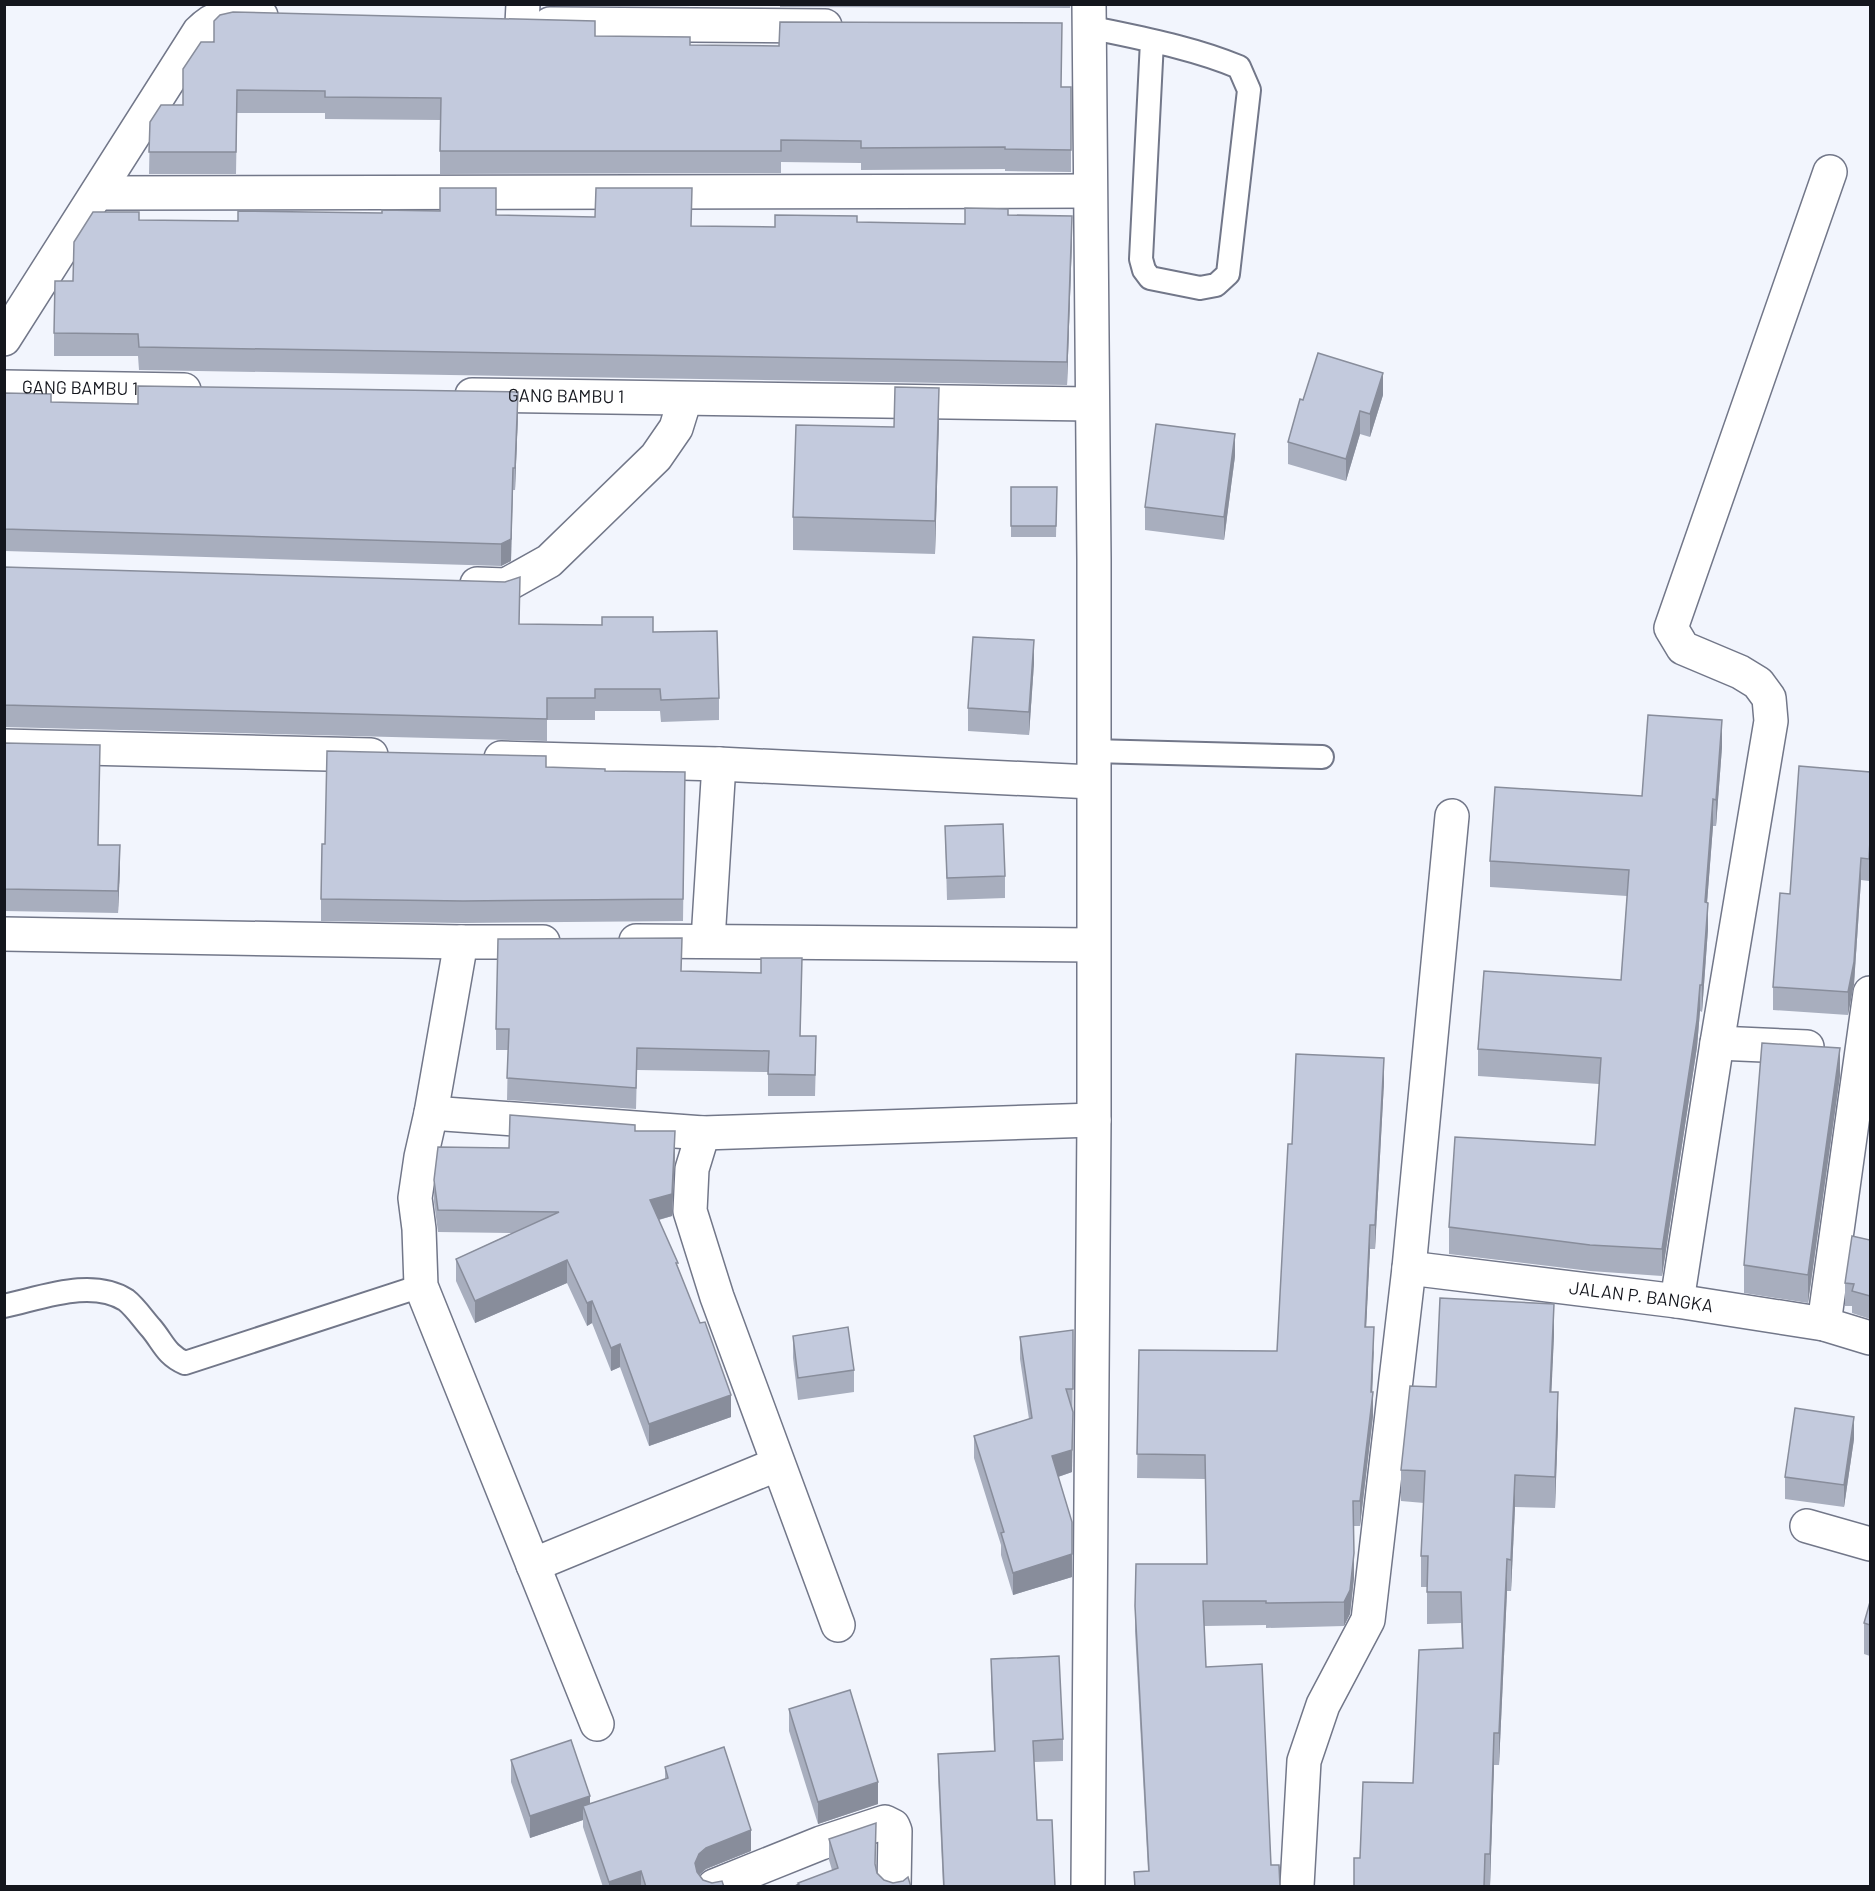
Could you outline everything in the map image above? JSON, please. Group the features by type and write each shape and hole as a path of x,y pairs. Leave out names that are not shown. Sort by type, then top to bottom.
{"street":[{"path":"488,23 523,14 852,26"},
{"path":"4,339 199,32 210,20 231,15 290,17"},
{"path":"1053,27 1089,16 1094,559 1092,766 1094,1120 1088,1887"},
{"path":"1677,1301 1771,721 1769,698 1758,683 1740,672 1683,648 1671,628 1830,172"},
{"path":"98,192 1089,191"},
{"name":"GANG BAMBU 1","path":"4,387 207,390"},
{"name":"GANG BAMBU 1","path":"446,394 1091,404"},
{"path":"446,584 506,585 549,561 656,457 676,428 685,399"},
{"path":"4,746 398,756"},
{"path":"469,758 720,764 1092,766"},
{"path":"708,940 720,764"},
{"path":"1297,1887 1304,1761 1323,1705 1368,1620 1409,1268 1452,816"},
{"path":"4,934 461,942 567,941"},
{"path":"602,941 708,940 1093,945"},
{"path":"461,942 431,1113 420,1157 415,1198 419,1229 421,1287 597,1724"},
{"path":"1824,1324 1861,1124 1863,1049 1870,993"},
{"path":"1717,1043 1863,1049"},
{"path":"431,1113 703,1133 1094,1120"},
{"path":"703,1133 692,1169 690,1211 717,1298 838,1625"},
{"name":"JALAN P. BANGKA","path":"1409,1268 1677,1301 1824,1324 1870,1338"},
{"path":"533,1565 778,1464"},
{"path":"1807,1526 1870,1544"},
{"path":"714,1887 821,1844 885,1822 893,1826 895,1831 894,1887"}],"lane":[{"path":"1089,16 1152,41 1207,53 1239,67 1249,90 1228,274 1216,285 1200,288 1150,278 1144,270 1141,259 1152,41"},
{"path":"1092,766 1322,756"},
{"path":"4,1306 86,1289 103,1290 128,1302 156,1334 167,1352 185,1364 421,1287"}],"building":[{"path":"233,12 595,21 595,36 690,37 690,45 779,46 780,22 1062,23 1061,87 1071,87 1071,150 1005,149 1005,147 861,148 861,141 781,140 781,151 440,151 441,98 325,97 325,91 237,90 236,152 149,152 150,122 161,105 183,105 183,69 201,42 214,42 214,21 220,15"},
{"path":"440,188 496,188 496,215 595,217 596,188 692,188 691,226 775,227 775,215 857,216 857,222 965,224 965,208 1008,209 1008,215 1072,216 1067,362 139,347 138,334 54,333 55,281 73,281 74,242 93,212 139,212 139,220 238,221 238,211 382,213 382,210 440,211"},
{"path":"1318,353 1383,373 1370,414 1360,411 1346,459 1288,442 1300,399 1303,400"},
{"path":"138,386 518,392 511,539 501,544 4,529 4,393 51,394 51,402 138,404"},
{"path":"895,387 939,388 935,521 793,517 796,425 894,427"},
{"path":"1156,424 1235,434 1224,517 1145,507"},
{"path":"1011,487 1057,487 1056,526 1011,526"},
{"path":"4,567 505,582 520,577 519,624 602,625 602,617 653,617 653,632 717,631 719,698 661,700 660,689 595,689 595,698 547,698 547,719 4,705"},
{"path":"973,637 1034,640 1029,712 968,708"},
{"path":"1648,715 1722,720 1705,902 1708,903 1702,985 1700,985 1697,1020 1662,1249 1590,1245 1449,1227 1455,1137 1595,1145 1601,1058 1478,1049 1484,971 1621,980 1629,870 1490,861 1495,787 1642,796"},
{"path":"4,743 100,745 98,845 120,845 118,891 4,889"},
{"path":"327,751 546,756 546,767 605,769 605,771 685,772 683,899 463,901 321,899"},
{"path":"1799,766 1870,772 1869,859 1861,858 1854,962 1848,992 1773,987 1780,893 1790,894"},
{"path":"1003,824 1005,876 947,878 945,826"},
{"path":"682,938 681,971 761,973 761,958 802,958 800,1036 816,1036 815,1075 768,1074 769,1051 637,1048 636,1088 507,1078 509,1029 496,1029 498,939"},
{"path":"1762,1043 1840,1048 1808,1275 1744,1265"},
{"path":"1296,1054 1384,1058 1375,1225 1370,1225 1365,1327 1374,1327 1371,1392 1373,1392 1360,1501 1353,1501 1354,1553 1350,1590 1344,1602 1203,1601 1206,1667 1262,1664 1271,1865 1279,1865 1280,1887 1135,1887 1134,1872 1149,1871 1135,1606 1136,1564 1207,1564 1205,1455 1137,1454 1139,1350 1277,1351 1288,1144 1292,1144"},
{"path":"510,1115 635,1125 635,1131 675,1131 672,1194 650,1200 678,1263 676,1263 700,1323 705,1322 731,1395 649,1424 620,1344 611,1348 592,1301 587,1303 567,1260 475,1301 456,1259 559,1212 438,1210 434,1180 438,1147 509,1148"},
{"path":"1852,1236 1870,1240 1870,1296 1852,1291 1854,1284 1845,1283"},
{"path":"1440,1298 1554,1304 1550,1392 1558,1392 1555,1477 1515,1475 1511,1560 1507,1559 1499,1733 1494,1733 1490,1854 1485,1854 1484,1887 1354,1887 1354,1858 1360,1858 1363,1782 1413,1783 1419,1650 1463,1648 1461,1592 1427,1592 1428,1556 1421,1556 1425,1471 1401,1470 1410,1386 1436,1387"},
{"path":"848,1327 854,1370 798,1378 793,1336"},
{"path":"1073,1330 1073,1389 1066,1389 1073,1412 1072,1450 1052,1456 1072,1522 1072,1554 1013,1573 1001,1533 1004,1532 974,1436 1032,1418 1020,1337"},
{"path":"1795,1408 1854,1417 1844,1485 1785,1477"},
{"path":"1870,1602 1870,1625 1864,1623"},
{"path":"1059,1656 1063,1739 1033,1741 1037,1820 1052,1820 1055,1887 944,1887 938,1754 995,1751 991,1659"},
{"path":"850,1690 878,1782 818,1802 789,1709"},
{"path":"571,1740 590,1796 530,1816 511,1760"},
{"path":"724,1747 751,1830 706,1848 699,1854 695,1863 697,1872 703,1880 712,1883 722,1881 724,1887 646,1887 641,1871 609,1882 583,1806 668,1778 665,1767"},
{"path":"876,1823 875,1864 877,1873 884,1880 893,1883 903,1881 908,1877 911,1887 793,1887 838,1868 829,1839"}]}
